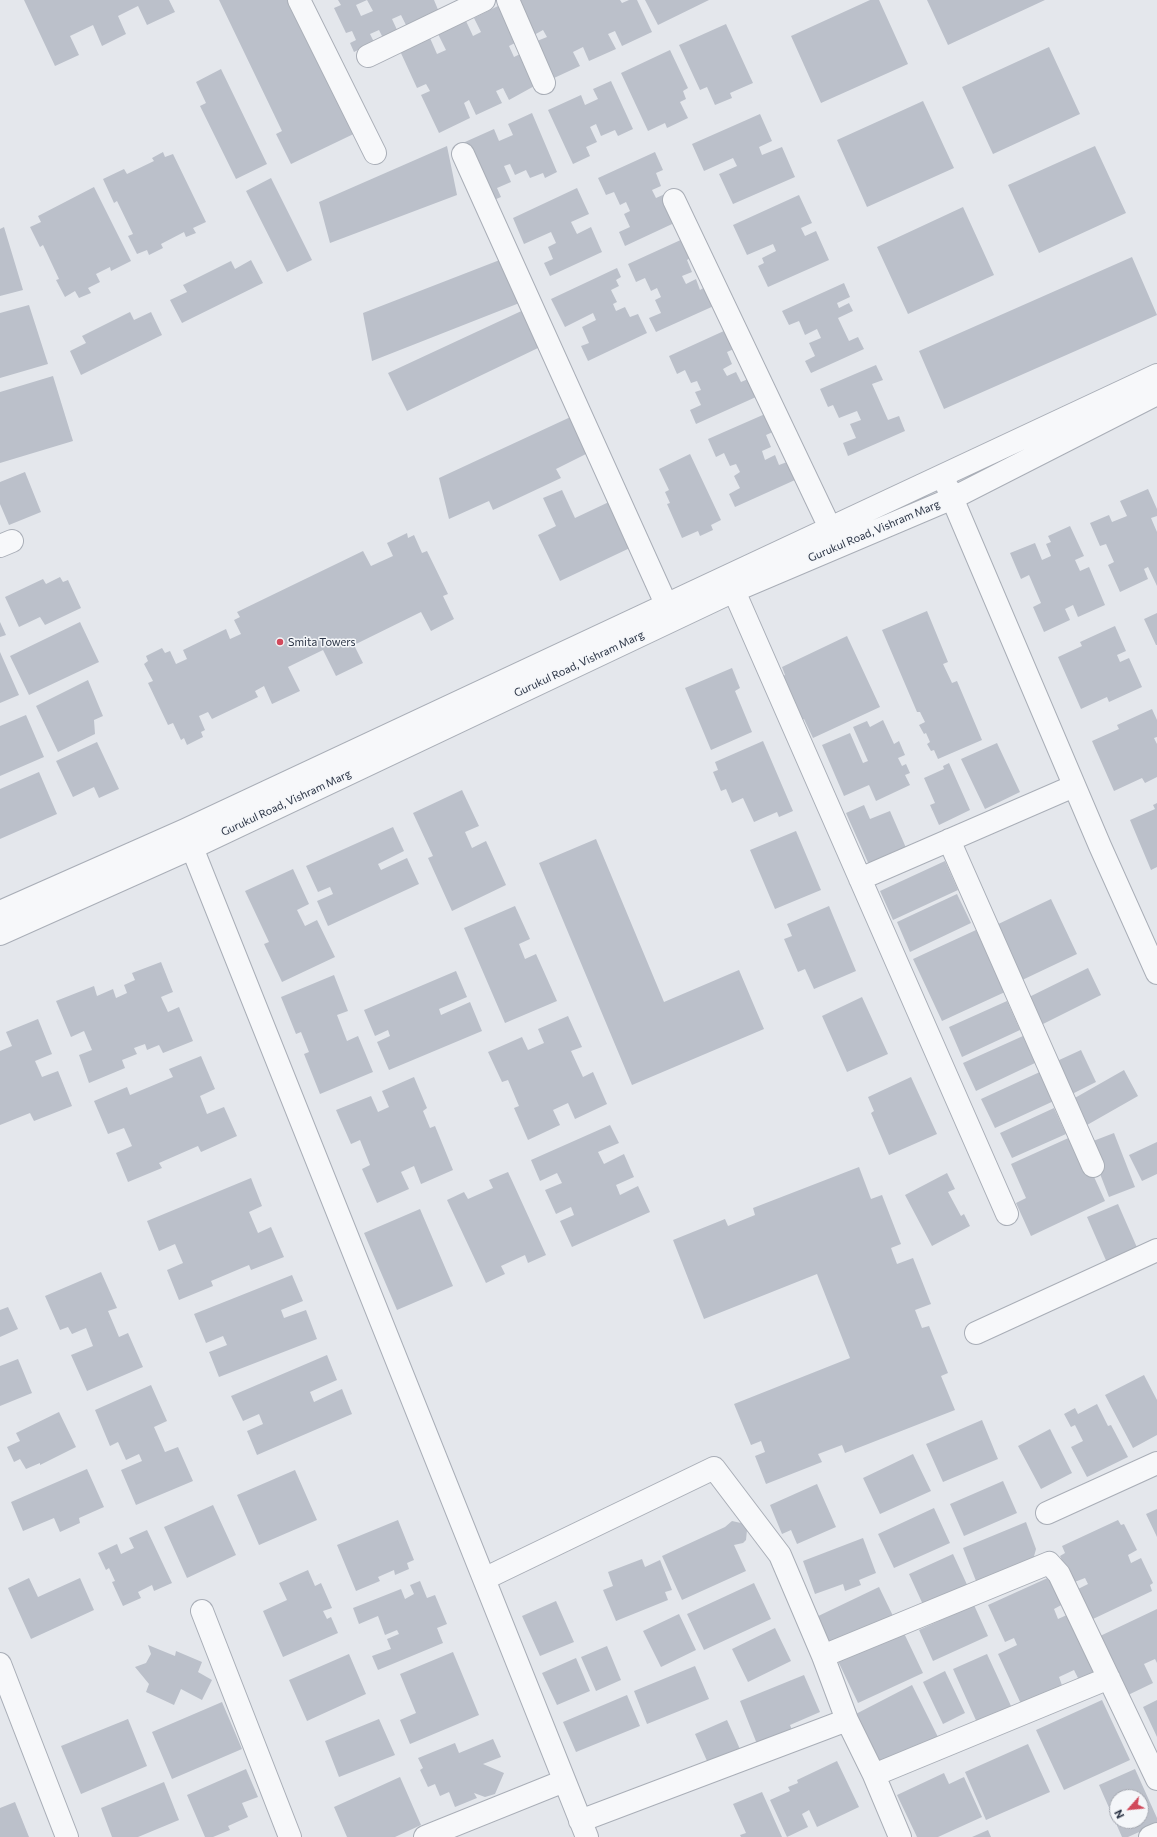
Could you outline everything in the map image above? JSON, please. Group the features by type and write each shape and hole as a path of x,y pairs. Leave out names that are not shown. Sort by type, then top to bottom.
{"street":[{"path":"299,0 375,153"},
{"path":"368,56 484,0"},
{"path":"508,0 544,83"},
{"path":"463,154 666,604"},
{"path":"674,200 830,528"},
{"name":"Gurukul Road, Vishram Marg","path":"0,934 188,839 666,604 944,476 1157,375"},
{"name":"Gurukul Road, Vishram Marg","path":"0,912 188,839 734,592 952,498 1157,394"},
{"path":"944,476 1074,786 1157,973"},
{"path":"734,592 1007,1214"},
{"path":"860,879 1074,786"},
{"path":"188,839 583,1829 847,1720"},
{"path":"950,840 1093,1166"},
{"path":"976,1333 1157,1250"},
{"path":"1047,1513 1157,1463"},
{"path":"484,1580 714,1468 780,1555 823,1656 847,1720 874,1775 900,1837"},
{"path":"823,1656 1049,1563 1059,1574 1157,1779"},
{"path":"202,1611 290,1837"},
{"path":"0,1664 67,1837"},
{"path":"874,1775 1109,1678"},
{"path":"425,1837 564,1781"},
{"path":"1150,1837 1157,1834"}],"building":[{"path":"24,0 169,0 175,12 147,25 138,6 118,16 126,34 102,46 93,25 70,36 79,55 55,66"},
{"path":"219,0 297,0 364,129 291,164 276,134 282,131"},
{"path":"338,0 367,0 434,0 439,12 407,27 401,15 392,19 398,32 383,38 379,30 370,34 374,42 354,52 350,43 356,40 352,31 346,33 334,8 341,5","holes":["367,0 373,11 361,16 356,5"]},
{"path":"518,0 620,0 622,3 629,0 637,0 652,32 622,46 615,31 608,34 616,49 589,61 583,47 573,52 580,66 554,78 537,41 547,37 543,30 534,35"},
{"path":"645,0 709,0 658,25"},
{"path":"870,0 879,0 908,64 821,103 791,36"},
{"path":"927,0 1045,0 948,45"},
{"path":"502,4 519,41 509,46 514,57 524,52 538,84 509,100 503,88 496,91 502,103 476,115 469,100 464,103 470,118 439,133 421,95 430,91 426,84 417,88 400,51 430,38 437,54 446,50 438,34 466,21 473,36 481,32 474,18"},
{"path":"726,24 753,83 730,93 732,98 715,105 707,87 700,90 679,45"},
{"path":"1049,47 1080,114 993,154 962,87"},
{"path":"670,50 688,88 683,91 686,99 680,102 688,118 667,128 665,123 648,131 621,73"},
{"path":"221,69 267,164 236,179 200,106 206,103 196,82"},
{"path":"611,81 633,129 618,136 615,130 601,136 596,124 590,127 597,142 586,147 590,156 573,164 548,110 581,95 585,105 598,99 593,89"},
{"path":"923,101 954,168 867,207 837,140"},
{"path":"532,113 557,172 545,178 543,173 530,178 526,170 515,175 510,164 504,166 511,182 497,188 501,197 482,205 456,146 494,129 499,141 513,135 508,124"},
{"path":"760,114 772,141 759,147 762,155 782,147 795,177 733,204 719,174 737,166 733,158 704,171 692,144"},
{"path":"447,146 457,195 330,243 319,202"},
{"path":"1095,146 1126,213 1039,253 1008,185"},
{"path":"163,152 165,157 173,154 206,222 193,228 196,233 186,237 184,232 161,244 163,248 149,255 147,250 137,254 128,236 133,234 117,201 114,203 103,179 124,169 127,174 154,161 152,158"},
{"path":"655,152 663,170 656,173 661,186 652,190 656,198 665,194 685,218 625,246 619,232 630,227 624,214 630,211 626,202 620,205 614,192 606,195 598,178"},
{"path":"271,178 312,260 287,272 246,191"},
{"path":"94,187 131,261 111,271 110,267 96,274 100,282 88,288 91,293 79,298 75,291 65,297 56,280 59,279 43,245 40,247 30,227 41,222 38,216"},
{"path":"577,188 589,214 571,222 577,234 591,227 602,252 550,276 544,263 553,259 548,247 556,243 551,232 524,244 513,218"},
{"path":"799,195 812,223 801,228 805,236 816,231 829,260 768,287 758,266 764,263 762,258 776,251 773,244 747,255 733,225"},
{"path":"963,207 994,275 908,314 877,247"},
{"path":"4,227 23,290 0,296 0,229"},
{"path":"685,238 694,256 687,260 692,272 682,276 686,284 696,279 700,290 707,286 716,305 656,332 649,318 661,313 655,300 661,297 657,288 651,291 645,278 636,282 628,264"},
{"path":"510,256 522,302 372,361 363,313"},
{"path":"1132,257 1157,315 944,409 919,351"},
{"path":"251,260 263,283 182,323 170,300 187,292 183,285 231,261 235,269"},
{"path":"617,268 621,277 616,280 619,286 611,290 617,302 613,304 616,311 625,307 630,317 638,314 647,333 588,361 581,346 589,343 582,327 596,320 593,313 565,327 551,299"},
{"path":"844,283 850,297 837,303 839,308 849,303 853,311 838,318 849,341 858,337 864,349 811,373 805,361 815,356 809,343 821,338 817,329 805,335 799,321 789,325 782,311"},
{"path":"29,305 48,364 0,378 0,313"},
{"path":"530,307 538,348 407,411 388,373"},
{"path":"130,312 134,320 151,312 162,335 81,375 70,351 86,343 82,336"},
{"path":"726,330 734,349 727,352 732,364 723,369 727,376 736,372 741,382 748,379 756,397 696,424 690,410 701,405 695,392 701,390 697,381 691,383 685,370 677,374 669,356"},
{"path":"876,365 883,380 872,384 888,420 899,416 905,431 848,456 843,443 856,438 850,424 861,420 857,411 839,418 833,405 828,407 820,389"},
{"path":"53,376 73,441 0,463 0,392"},
{"path":"577,414 586,454 556,469 561,478 493,510 489,501 449,519 439,478"},
{"path":"765,414 773,432 766,435 771,447 762,451 765,460 775,455 779,465 787,462 795,480 735,507 729,494 740,488 734,476 740,472 736,464 730,466 724,453 716,457 708,439"},
{"path":"690,454 721,520 711,525 713,530 700,536 698,531 682,538 667,504 670,503 665,492 669,490 659,469"},
{"path":"25,472 41,512 9,525 0,504 0,482"},
{"path":"1148,489 1157,509 1157,516 1151,518 1157,532 1157,586 1148,567 1144,569 1148,579 1120,592 1108,565 1114,562 1106,544 1100,546 1090,523 1109,515 1112,522 1127,516 1120,501"},
{"path":"562,490 575,518 611,501 632,547 560,581 538,535 556,526 543,498"},
{"path":"1070,526 1084,556 1075,560 1080,571 1089,567 1105,605 1078,617 1073,605 1065,609 1070,620 1044,632 1033,607 1041,603 1029,575 1021,579 1010,553 1035,543 1042,560 1051,556 1046,544 1051,542 1048,536"},
{"name":"Smita Towers","path":"407,533 408,538 414,535 422,553 427,551 448,594 443,596 454,619 431,631 421,612 354,645 363,663 336,676 323,650 288,667 300,691 272,704 264,686 255,691 258,697 212,719 208,712 199,716 205,730 201,732 203,737 187,745 184,738 181,740 173,723 168,725 148,683 153,681 144,664 148,661 146,656 162,648 165,653 170,651 176,664 187,659 183,650 226,629 230,639 241,634 234,620 240,617 237,612 363,551 371,566 393,556 387,543"},
{"path":"60,577 63,582 68,580 81,608 45,625 40,617 19,627 5,597 43,579 46,584"},
{"path":"927,611 948,662 943,664 952,683 957,681 982,740 938,759 934,750 931,751 927,744 930,742 926,733 924,734 919,725 925,722 920,712 917,712 882,630"},
{"path":"1157,613 1157,645 1156,645 1144,619"},
{"path":"0,622 6,635 0,637"},
{"path":"80,622 99,662 29,695 10,656"},
{"path":"1115,626 1126,651 1117,655 1120,662 1129,658 1142,687 1109,702 1107,697 1081,709 1058,657 1082,646 1080,642"},
{"path":"847,636 880,707 813,738 804,719 799,721 779,678 785,675 782,667"},
{"path":"0,652 19,695 0,703"},
{"path":"732,668 740,688 735,691 752,732 711,750 685,688"},
{"path":"88,680 103,716 94,720 95,734 58,752 36,706"},
{"path":"1152,709 1157,720 1157,737 1154,738 1157,744 1157,777 1145,783 1142,778 1114,791 1092,741 1119,729 1117,725"},
{"path":"26,715 44,757 0,776 0,726"},
{"path":"883,720 894,744 899,741 905,755 898,758 902,766 906,764 910,773 905,775 910,785 876,801 869,785 844,796 822,745 850,733 863,763 868,761 853,727 867,721 870,727"},
{"path":"763,741 793,811 779,817 777,812 754,822 743,798 732,803 726,789 721,791 713,772 718,770 715,762"},
{"path":"97,742 119,789 99,798 94,787 73,797 56,761"},
{"path":"997,743 1020,792 985,809 961,759"},
{"path":"949,763 970,810 939,825 930,805 935,803 924,778 944,769 943,766"},
{"path":"39,772 57,814 0,839 0,789"},
{"path":"462,790 479,826 465,832 472,848 486,841 506,885 452,911 428,858 433,856 413,813"},
{"path":"1157,803 1157,867 1151,870 1130,820 1155,809 1153,805"},
{"path":"864,805 870,819 890,811 907,850 870,867 846,813"},
{"path":"393,827 404,851 378,864 381,870 407,858 419,884 328,926 317,901 333,894 330,887 318,892 306,866"},
{"path":"796,831 821,890 775,909 750,850"},
{"path":"596,839 664,1002 739,970 764,1029 632,1085 539,863"},
{"path":"945,861 958,890 893,920 880,891"},
{"path":"293,869 309,904 297,910 305,926 317,920 335,957 282,982 264,944 269,942 245,891"},
{"path":"957,894 971,923 910,952 897,922"},
{"path":"1051,899 1077,954 1018,982 992,927"},
{"path":"515,906 530,939 519,944 525,959 536,954 557,1001 505,1023 464,928"},
{"path":"829,906 856,971 814,989 805,969 798,972 784,939 792,936 787,924"},
{"path":"976,930 1005,992 942,1021 913,959"},
{"path":"161,962 173,992 161,997 168,1012 179,1007 193,1041 163,1053 159,1045 147,1050 145,1044 134,1048 137,1054 122,1060 125,1068 89,1083 79,1055 92,1050 84,1031 71,1037 56,1001 94,986 97,996 113,989 116,998 127,993 124,985 135,980 132,973"},
{"path":"1088,968 1101,995 1037,1027 1023,1000"},
{"path":"456,971 467,997 439,1009 441,1015 470,1002 482,1031 389,1070 377,1042 390,1036 388,1030 375,1036 364,1010"},
{"path":"334,975 348,1011 337,1015 347,1041 358,1036 373,1072 320,1094 304,1054 309,1052 301,1032 296,1034 281,997"},
{"path":"862,997 888,1054 847,1072 822,1016"},
{"path":"1007,1001 1020,1030 962,1057 949,1027"},
{"path":"568,1016 582,1047 571,1051 583,1077 593,1072 607,1104 575,1119 568,1103 553,1110 560,1125 528,1140 514,1108 519,1106 508,1080 502,1082 488,1052 522,1037 528,1050 544,1043 538,1029"},
{"path":"38,1019 52,1054 35,1061 42,1077 58,1071 72,1106 34,1121 30,1113 0,1125 0,1051 12,1046 6,1032"},
{"path":"1023,1036 1035,1063 976,1091 963,1063"},
{"path":"1081,1050 1096,1082 1072,1094 1057,1061"},
{"path":"201,1056 215,1089 200,1096 207,1114 224,1107 237,1136 201,1152 198,1146 159,1163 162,1168 128,1182 116,1153 132,1146 124,1128 108,1134 94,1101 127,1087 130,1095 173,1077 169,1069"},
{"path":"1124,1070 1138,1096 1080,1129 1066,1103"},
{"path":"1042,1071 1056,1100 995,1128 981,1099"},
{"path":"414,1077 427,1108 423,1111 430,1128 435,1126 453,1170 421,1184 414,1166 401,1172 409,1189 377,1203 362,1169 370,1165 360,1140 351,1144 336,1110 371,1096 378,1112 389,1107 382,1091"},
{"path":"911,1077 937,1134 889,1155 871,1113 874,1111 868,1097"},
{"path":"1054,1108 1066,1134 1012,1158 1000,1133"},
{"path":"610,1125 619,1143 598,1152 604,1164 624,1154 634,1177 616,1185 620,1195 638,1186 650,1212 572,1247 560,1221 574,1215 571,1207 556,1214 545,1190 562,1183 557,1173 540,1181 531,1160"},
{"path":"1114,1133 1135,1187 1109,1197 1088,1143"},
{"path":"1075,1135 1105,1201 1031,1236 1016,1203 1026,1198 1011,1164"},
{"path":"1157,1142 1157,1174 1142,1181 1129,1155"},
{"path":"859,1167 871,1199 882,1195 901,1244 891,1248 897,1264 913,1258 931,1304 915,1310 922,1328 929,1326 948,1373 941,1376 955,1410 845,1453 842,1445 818,1454 822,1462 766,1484 755,1456 765,1452 761,1441 751,1445 734,1404 850,1358 817,1274 704,1319 673,1240 725,1219 728,1226 755,1215 753,1208"},
{"path":"508,1172 546,1255 528,1263 525,1255 501,1266 505,1274 486,1283 447,1200 464,1192 468,1199 493,1188 489,1180"},
{"path":"947,1173 955,1189 948,1192 961,1216 964,1214 970,1226 932,1246 905,1195"},
{"path":"251,1178 262,1206 249,1212 258,1233 271,1227 284,1257 251,1270 249,1265 211,1281 213,1286 179,1300 167,1270 183,1263 175,1244 159,1251 147,1221"},
{"path":"1118,1204 1139,1252 1108,1265 1087,1217"},
{"path":"420,1209 453,1286 397,1310 364,1233"},
{"path":"101,1272 117,1308 108,1311 119,1337 128,1333 143,1367 87,1391 71,1355 93,1346 86,1328 72,1334 68,1327 60,1330 45,1296"},
{"path":"292,1275 303,1301 281,1310 284,1318 306,1310 317,1339 219,1377 209,1352 227,1345 223,1336 206,1343 194,1314"},
{"path":"8,1307 18,1329 0,1337 0,1310"},
{"path":"327,1355 337,1380 310,1392 314,1402 342,1389 352,1414 257,1455 247,1431 263,1424 259,1414 243,1421 231,1396"},
{"path":"18,1359 32,1393 0,1406 0,1366"},
{"path":"1144,1375 1157,1400 1157,1435 1133,1448 1105,1395"},
{"path":"151,1385 167,1421 154,1427 165,1452 178,1447 193,1481 136,1505 121,1470 142,1461 139,1454 126,1460 118,1442 110,1446 95,1410"},
{"path":"1097,1404 1108,1426 1111,1425 1128,1457 1087,1477 1071,1447 1083,1441 1075,1425 1071,1427 1064,1414 1075,1408 1078,1414"},
{"path":"59,1412 76,1447 40,1465 40,1463 26,1469 20,1459 14,1462 7,1447 20,1441 16,1433"},
{"path":"982,1420 998,1459 943,1482 926,1444"},
{"path":"1050,1429 1072,1473 1041,1489 1018,1446"},
{"path":"913,1454 931,1491 880,1514 863,1478"},
{"path":"87,1469 104,1507 79,1518 80,1523 60,1532 54,1518 23,1531 11,1502"},
{"path":"295,1470 317,1520 259,1545 237,1495"},
{"path":"1003,1481 1017,1513 964,1536 950,1504"},
{"path":"817,1484 836,1527 797,1544 791,1530 782,1534 770,1505"},
{"path":"213,1505 236,1555 187,1578 164,1527"},
{"path":"934,1508 950,1543 894,1568 878,1534"},
{"path":"1157,1509 1157,1537 1146,1514"},
{"path":"398,1520 414,1560 407,1563 409,1569 395,1575 394,1570 378,1577 380,1581 356,1591 337,1545"},
{"path":"1118,1520 1121,1525 1124,1524 1137,1550 1128,1555 1131,1563 1141,1558 1153,1583 1150,1585 1152,1591 1093,1619 1091,1615 1088,1616 1076,1590 1088,1584 1085,1578 1072,1583 1060,1556 1065,1553 1062,1546"},
{"path":"732,1521 741,1523 747,1530 746,1540 743,1543 734,1545 746,1571 682,1600 662,1556 725,1527"},
{"path":"1026,1522 1036,1549 1032,1564 978,1586 963,1548"},
{"path":"147,1530 172,1583 154,1591 152,1585 138,1592 141,1598 123,1606 112,1582 115,1581 109,1568 106,1570 98,1553 117,1544 121,1554 134,1548 129,1538"},
{"path":"863,1538 876,1573 859,1580 861,1585 845,1591 843,1584 815,1594 803,1561"},
{"path":"953,1554 969,1589 925,1609 909,1574"},
{"path":"642,1559 645,1567 660,1560 672,1590 665,1592 668,1600 616,1621 603,1590 613,1586 608,1572"},
{"path":"308,1570 315,1586 321,1583 332,1608 323,1611 327,1619 331,1617 338,1633 283,1657 263,1611 287,1600 279,1583"},
{"path":"1052,1576 1065,1603 1054,1609 1058,1619 1069,1614 1096,1673 1079,1680 1074,1670 1059,1677 1063,1688 1022,1706 998,1654 1017,1645 1014,1638 1005,1642 988,1605"},
{"path":"29,1578 38,1597 80,1578 94,1610 31,1639 8,1588"},
{"path":"420,1581 427,1598 435,1595 447,1624 437,1628 443,1643 378,1670 372,1656 391,1649 387,1639 399,1634 397,1630 385,1635 378,1616 359,1624 353,1608 401,1589 405,1599 414,1594 410,1585"},
{"path":"754,1583 771,1619 704,1650 687,1614"},
{"path":"879,1587 894,1618 827,1650 812,1619"},
{"path":"556,1601 574,1642 540,1656 522,1616"},
{"path":"974,1605 988,1636 933,1661 919,1630"},
{"path":"1157,1609 1157,1663 1155,1659 1144,1664 1153,1683 1126,1696 1098,1637"},
{"path":"679,1614 696,1650 661,1667 643,1631"},
{"path":"775,1628 791,1661 748,1682 732,1649"},
{"path":"902,1629 923,1673 858,1703 837,1659"},
{"path":"148,1645 175,1656 176,1651 202,1662 198,1672 212,1680 202,1700 181,1689 174,1705 146,1692 149,1684 135,1667 146,1663 151,1654"},
{"path":"607,1646 621,1680 596,1691 581,1657"},
{"path":"453,1652 479,1715 410,1744 400,1720 416,1713 400,1674"},
{"path":"349,1654 366,1694 307,1721 289,1680"},
{"path":"987,1654 1011,1706 995,1713 979,1727 953,1669"},
{"path":"576,1658 590,1691 557,1705 542,1673"},
{"path":"695,1666 709,1699 647,1724 634,1691"},
{"path":"945,1671 965,1713 943,1724 923,1682"},
{"path":"804,1675 820,1712 790,1725 794,1735 757,1744 740,1701"},
{"path":"912,1685 938,1737 875,1768 850,1717"},
{"path":"627,1695 640,1726 576,1752 563,1722"},
{"path":"1102,1700 1130,1760 1064,1790 1036,1730"},
{"path":"1157,1700 1157,1737 1143,1707"},
{"path":"222,1702 242,1749 172,1779 152,1732"},
{"path":"128,1719 147,1766 81,1794 61,1746"},
{"path":"379,1719 395,1755 339,1777 325,1741"},
{"path":"727,1720 743,1756 711,1770 695,1734"},
{"path":"493,1739 501,1757 483,1764 504,1773 495,1794 485,1797 474,1793 477,1798 455,1807 449,1792 440,1796 435,1784 428,1787 420,1770 423,1768 418,1758 455,1743 459,1753"},
{"path":"1028,1744 1050,1792 986,1820 965,1772"},
{"path":"837,1761 859,1807 817,1827 809,1810 802,1814 808,1827 787,1837 770,1800 790,1791 788,1787 798,1783 797,1780"},
{"path":"246,1769 258,1797 242,1803 248,1817 228,1826 230,1830 213,1837 205,1837 187,1795"},
{"path":"1135,1769 1144,1789 1109,1789 1109,1808 1099,1785"},
{"path":"944,1773 949,1784 964,1777 982,1817 938,1837 917,1837 897,1795"},
{"path":"400,1777 421,1825 395,1837 347,1837 334,1807"},
{"path":"164,1782 179,1820 138,1837 112,1837 101,1808"},
{"path":"762,1792 782,1837 741,1837 740,1835 746,1833 733,1804"},
{"path":"1149,1800 1157,1818 1157,1824 1149,1828"},
{"path":"15,1802 29,1837 0,1837 0,1808"},
{"path":"1118,1829 1146,1829 1128,1837 1122,1837"},
{"path":"988,1830 991,1837 972,1837"}],"place":[{"name":"Smita Towers","path":"280,642"}]}
